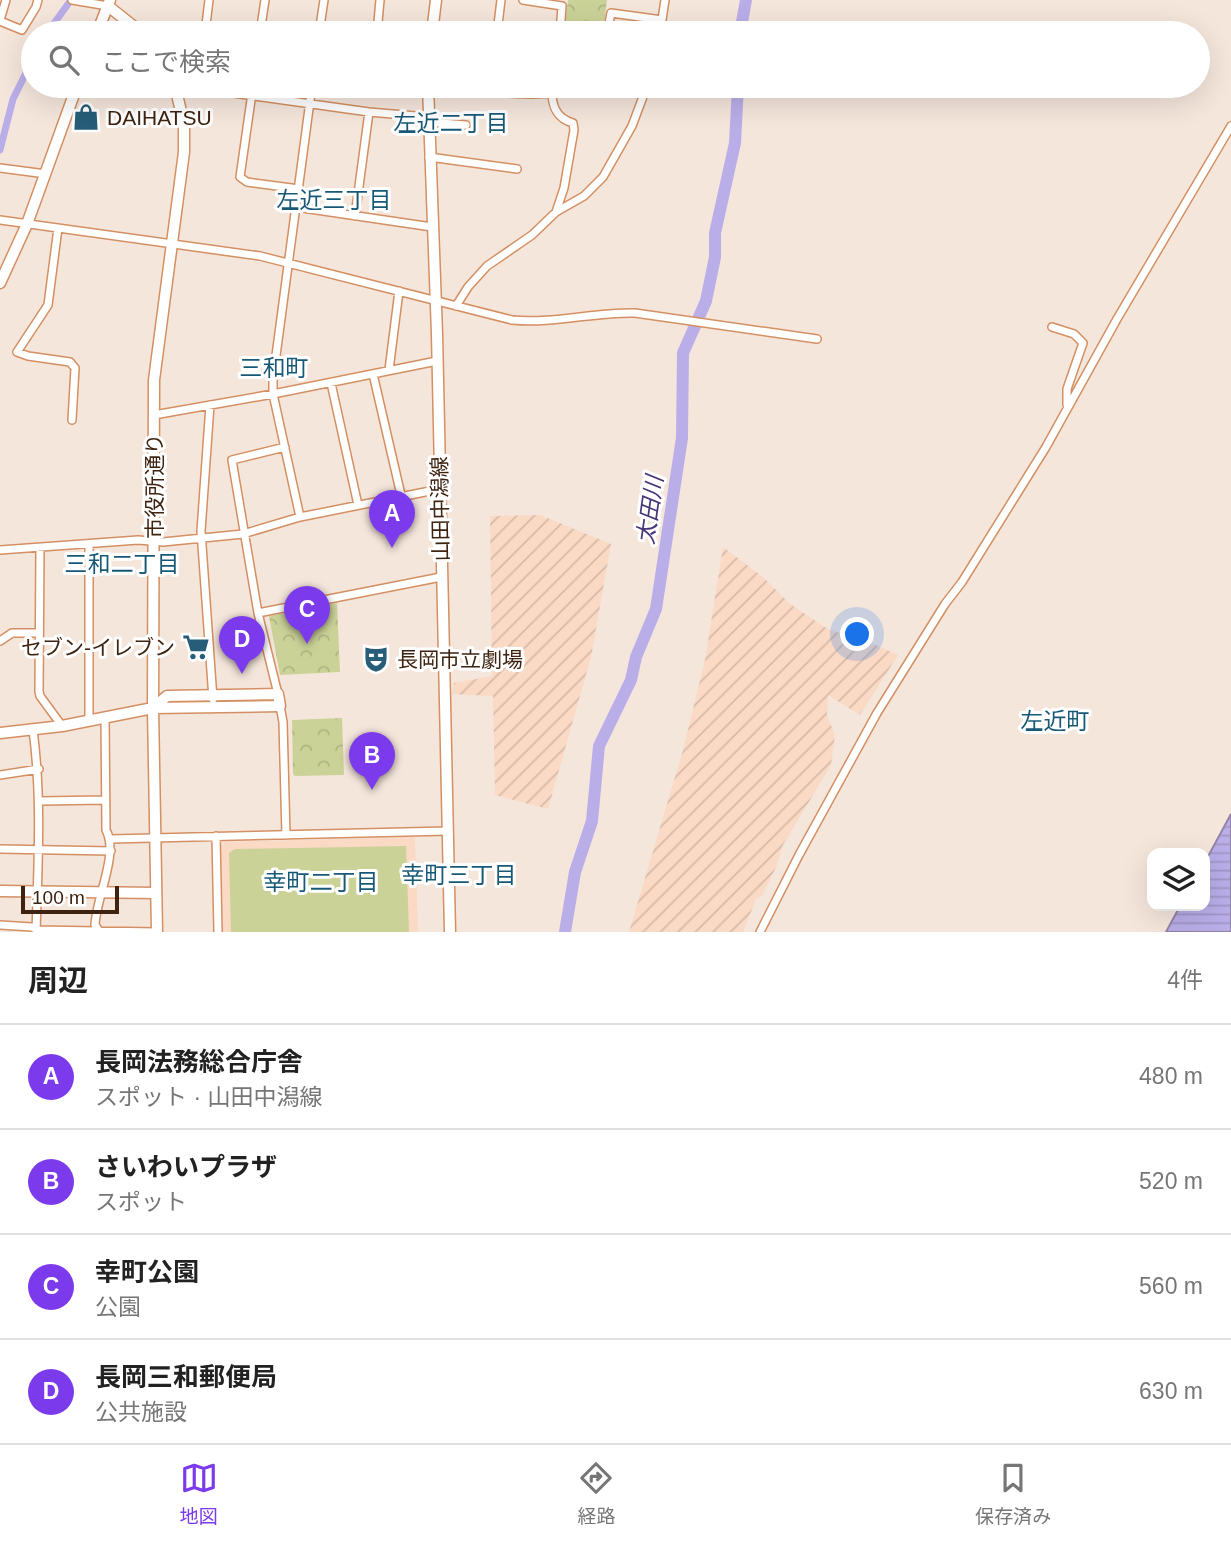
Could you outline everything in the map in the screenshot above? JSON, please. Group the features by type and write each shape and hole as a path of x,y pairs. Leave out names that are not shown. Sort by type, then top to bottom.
{"street":[{"path":"6,0 0,21 21,30"},
{"path":"27,21 38,0"},
{"path":"72,0 109,3 129,21"},
{"path":"206,21 209,0"},
{"path":"262,21 265,0"},
{"path":"321,21 324,0"},
{"path":"378,21 380,0"},
{"path":"433,21 436,0"},
{"path":"498,21 501,0"},
{"path":"523,0 562,6 561,21"},
{"path":"609,21 611,13 662,20 665,0"},
{"path":"102,21 109,3"},
{"path":"0,282 27,225 73,98"},
{"name":"市役所通り","path":"157,932 152,708 154,415 157,351 173,244 184,136 178,98"},
{"path":"252,98 240,177 247,182 299,189"},
{"path":"277,98 466,125"},
{"path":"300,517 273,394 273,378 311,98"},
{"name":"山田中潟線","path":"428,98 436,300 450,932"},
{"path":"554,98 558,116 573,123 574,130 564,188 556,212"},
{"path":"456,306 468,287 487,267 532,235 556,212 584,196 603,177 632,126 642,98"},
{"path":"355,216 369,112"},
{"path":"760,932 877,713 1068,410 1117,319 1231,126"},
{"path":"429,158 517,169"},
{"path":"2,168 46,174"},
{"path":"296,207 432,227"},
{"path":"0,220 260,256 512,320 528,321 611,313 653,315 817,340"},
{"path":"58,228 48,304 18,352 70,362 75,368 72,420"},
{"path":"389,370 398,291"},
{"path":"1052,327 1074,334 1083,343 1067,389 1068,410"},
{"path":"154,415 437,361"},
{"path":"373,374 401,495"},
{"path":"331,383 358,505"},
{"path":"210,405 201,538 212,706"},
{"path":"285,447 232,460 258,613 283,722 286,835"},
{"path":"0,551 163,542 243,534 300,517 439,489"},
{"path":"89,544 89,720"},
{"path":"40,548 40,696 62,726"},
{"path":"258,613 441,577"},
{"path":"0,641 12,633 39,633"},
{"path":"152,708 167,696 213,694 279,700"},
{"path":"0,733 62,726 152,708 279,700"},
{"path":"99,932 95,925 96,913 111,851 111,839 106,830 105,718"},
{"path":"33,730 38,769 40,849 36,931"},
{"path":"0,775 38,769"},
{"path":"39,801 105,800"},
{"path":"111,839 448,831"},
{"path":"216,836 218,932"},
{"path":"0,849 111,851"},
{"path":"0,891 156,893"},
{"path":"0,926 32,927 36,931 157,932"}],"shaded area":[{"path":"540,515 611,544 591,657 548,809 495,795 493,696 452,694 454,683 492,676 490,516"},
{"path":"723,547 763,577 790,604 828,629 849,633 898,655 860,715 828,695 827,715 835,735 831,765 783,845 777,865 762,896 756,899 743,932 629,932 683,750 705,660"},
{"path":"1231,814 1231,932 1166,932 1177,911 1210,911 1210,853"},
{"path":"415,837 418,932 223,932 221,846 225,842"}],"green space":[{"path":"568,0 607,0 604,21 565,21"},
{"path":"337,603 340,672 280,675 269,616"},
{"path":"342,718 344,775 295,776 292,720"},
{"path":"406,846 409,932 231,932 229,853 235,849"}],"waterway":[{"path":"56,21 71,0"},
{"name":"太田川","path":"742,21 746,0"},
{"path":"0,150 13,99 21,83"},
{"name":"太田川","path":"565,932 575,872 592,821 599,746 631,680 636,657 656,609 682,438 683,353 706,301 715,257 715,233 735,143 737,98"}],"place":[{"name":"DAIHATSU","path":"86,117"},
{"name":"長岡法務総合庁舎","path":"392,548"},
{"name":"幸町公園","path":"307,644"},
{"name":"セブン-イレブン","path":"196,647"},
{"name":"長岡市立劇場","path":"376,659"},
{"name":"長岡三和郵便局","path":"242,674"},
{"name":"さいわいプラザ","path":"372,790"}],"district":[{"name":"左近二丁目","path":"451,123"},
{"name":"左近三丁目","path":"334,200"},
{"name":"三和町","path":"274,368"},
{"name":"三和二丁目","path":"122,564"},
{"name":"左近町","path":"1055,721"},
{"name":"幸町三丁目","path":"459,875"},
{"name":"幸町二丁目","path":"321,882"}]}
